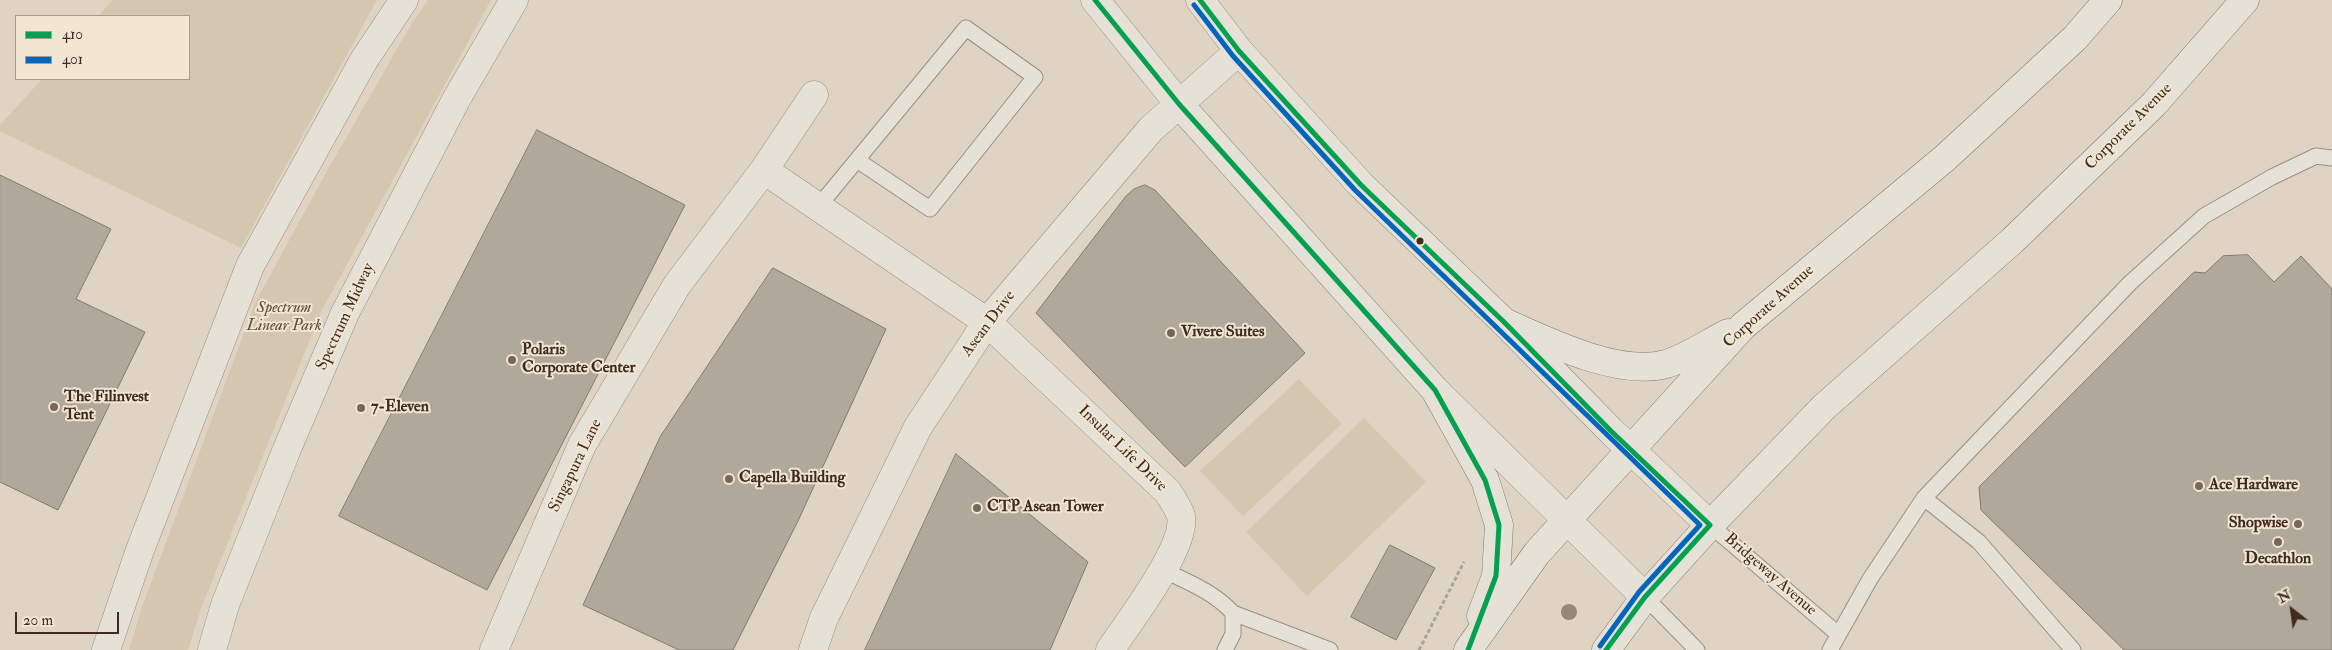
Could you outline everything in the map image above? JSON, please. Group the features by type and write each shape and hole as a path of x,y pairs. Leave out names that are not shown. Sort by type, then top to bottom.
{"street":[{"path":"106,650 140,550 250,266 364,60 404,0"},
{"name":"Spectrum Midway","path":"212,650 225,605 286,448 345,313 457,98 514,0"},
{"path":"1095,0 1179,104 1435,390 1645,597"},
{"name":"Bridgeway Avenue","path":"1200,0 1239,51 1361,185 1504,322 1630,449 1710,524"},
{"name":"Corporate Avenue","path":"1468,650 1537,553 1743,326 1945,158 2074,38 2108,0"},
{"name":"Corporate Avenue","path":"1606,650 1645,597 1710,524 1824,407 2012,241 2154,104 2244,0"},
{"name":"Asean Drive","path":"813,650 824,618 918,427 988,322 1152,129 1239,51"},
{"name":"Singapura Lane","path":"494,650 582,445 677,285 764,170 814,95"},
{"path":"764,170 988,322"},
{"name":"Insular Life Drive","path":"988,322 1168,492 1181,516 1179,538 1163,570 1110,650"},
{"path":"1504,322 1564,349 1629,366 1665,364 1743,326"},
{"path":"1435,390 1485,480 1499,525 1496,576 1468,650"}],"lane":[{"path":"818,207 966,28 1035,77 930,209 857,160"},
{"path":"1830,650 1870,579 1924,498 2130,283 2204,216 2272,177 2316,156 2332,158"},
{"path":"1924,498 1980,542 2073,650"},
{"name":"Bridgeway Avenue","path":"1710,524 1838,634"},
{"path":"1163,570 1207,591 1222,601 1233,613 1330,650"},
{"path":"1645,597 1697,650"},
{"path":"1225,650 1233,634 1233,613"}],"path":[{"path":"1419,650 1466,558"}],"green space":[{"path":"112,0 377,0 241,248 0,131 0,125 41,80 190,80 190,15 99,15"},
{"name":"Spectrum Linear Park","path":"428,0 491,0 322,310 202,606 188,650 129,650 143,604 255,303 323,178 412,23"},
{"path":"1299,379 1342,424 1243,516 1200,471"},
{"path":"1364,418 1426,482 1307,596 1246,532"}],"building":[{"name":"Polaris Corporate Center","path":"537,130 685,205 487,590 339,516"},
{"name":"The Filinvest Tent","path":"0,175 111,229 76,299 145,332 58,510 0,482"},
{"name":"Vivere Suites","path":"1145,185 1155,190 1305,353 1185,467 1036,313 1126,196 1134,189"},
{"path":"2248,255 2274,282 2301,256 2332,289 2332,650 2124,650 1981,510 1979,487 2194,272 2205,273 2223,256"},
{"name":"Capella Building","path":"773,268 886,329 798,521 733,650 679,650 583,605 660,437"},
{"name":"CTP Asean Tower","path":"956,454 1088,562 1050,650 865,650"},
{"path":"1390,545 1435,568 1396,640 1351,617"}],"transit line":[{"name":"410","path":"1095,0 1179,104 1435,390 1485,480 1499,525 1496,576 1468,650"},
{"name":"410","path":"1200,0 1239,51 1361,185 1504,322 1611,431 1710,525 1645,597 1606,650"},
{"name":"401","path":"1194,5 1233,56 1355,190 1700,525 1639,592 1600,646"}],"place":[{"name":"Vivere Suites","path":"1171,333"},
{"name":"Polaris Corporate Center","path":"512,360"},
{"name":"The Filinvest Tent","path":"54,407"},
{"name":"7-Eleven","path":"361,408"},
{"name":"Capella Building","path":"729,479"},
{"name":"Ace Hardware","path":"2199,486"},
{"name":"CTP Asean Tower","path":"977,508"},
{"name":"Shopwise","path":"2298,524"},
{"name":"Decathlon","path":"2278,542"}]}
